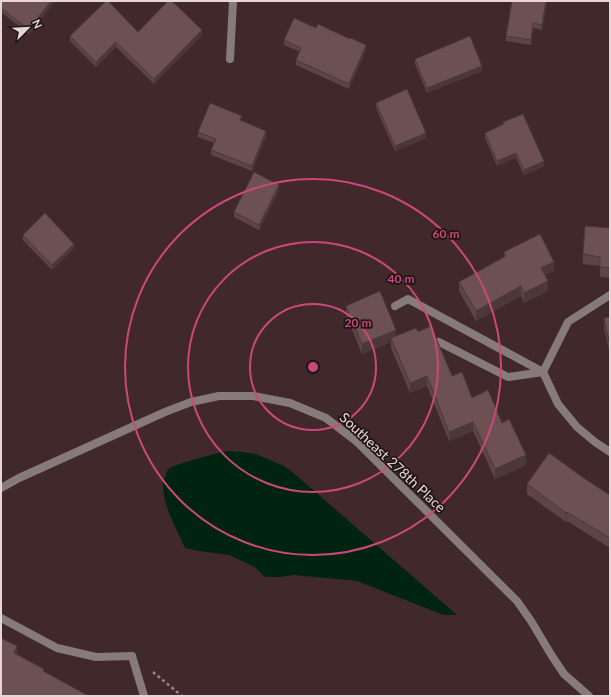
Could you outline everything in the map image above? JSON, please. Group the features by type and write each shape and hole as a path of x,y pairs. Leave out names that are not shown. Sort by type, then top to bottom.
{"street":[{"path":"230,60 233,1"},
{"path":"543,372 568,322 610,295"},
{"path":"395,306 408,299 543,372 558,404 577,427 610,452"},
{"path":"439,342 508,376 543,372"},
{"name":"Southeast 278th Place","path":"1,488 19,478 151,418 191,402 219,396 252,396 290,403 326,418 356,441 517,601 564,674 590,696"},
{"path":"1,618 57,648 96,658 132,656 144,696"}],"path":[{"path":"132,656 182,696"}],"shaded area":[{"path":"228,451 256,454 284,466 457,615 444,615 357,581 294,575 265,577 255,567 229,555 185,548 167,508 163,491 163,483 168,469 189,461"}],"building":[{"path":"1,1 51,1 29,30 1,8"},
{"path":"106,1 108,1 138,32 168,1 172,1 202,30 154,79 116,42 96,62 70,36"},
{"path":"512,1 546,1 542,25 533,23 531,40 506,36"},
{"path":"294,18 316,28 318,24 366,45 349,84 296,60 301,48 284,40"},
{"path":"470,36 482,66 427,88 415,59"},
{"path":"407,89 426,133 395,146 376,103"},
{"path":"210,103 242,116 240,120 266,131 252,166 211,150 216,139 198,132"},
{"path":"523,114 544,161 524,170 516,153 497,161 485,133 504,124 503,122"},
{"path":"254,172 279,185 259,225 234,212"},
{"path":"45,213 74,244 52,265 23,235"},
{"path":"585,226 610,228 610,268 600,267 600,257 583,254"},
{"path":"540,234 554,262 541,268 548,281 524,293 521,286 476,311 459,282 506,256 504,252"},
{"path":"380,291 396,330 362,344 346,306"},
{"path":"610,317 610,345 604,318"},
{"path":"431,326 452,376 462,372 472,398 488,390 502,423 509,419 526,455 495,469 473,422 449,432 427,376 410,383 391,338 416,328 418,332"},
{"path":"549,453 610,495 610,538 567,512 566,513 527,484"},
{"path":"1,638 17,646 14,653 89,696 1,696"}]}
